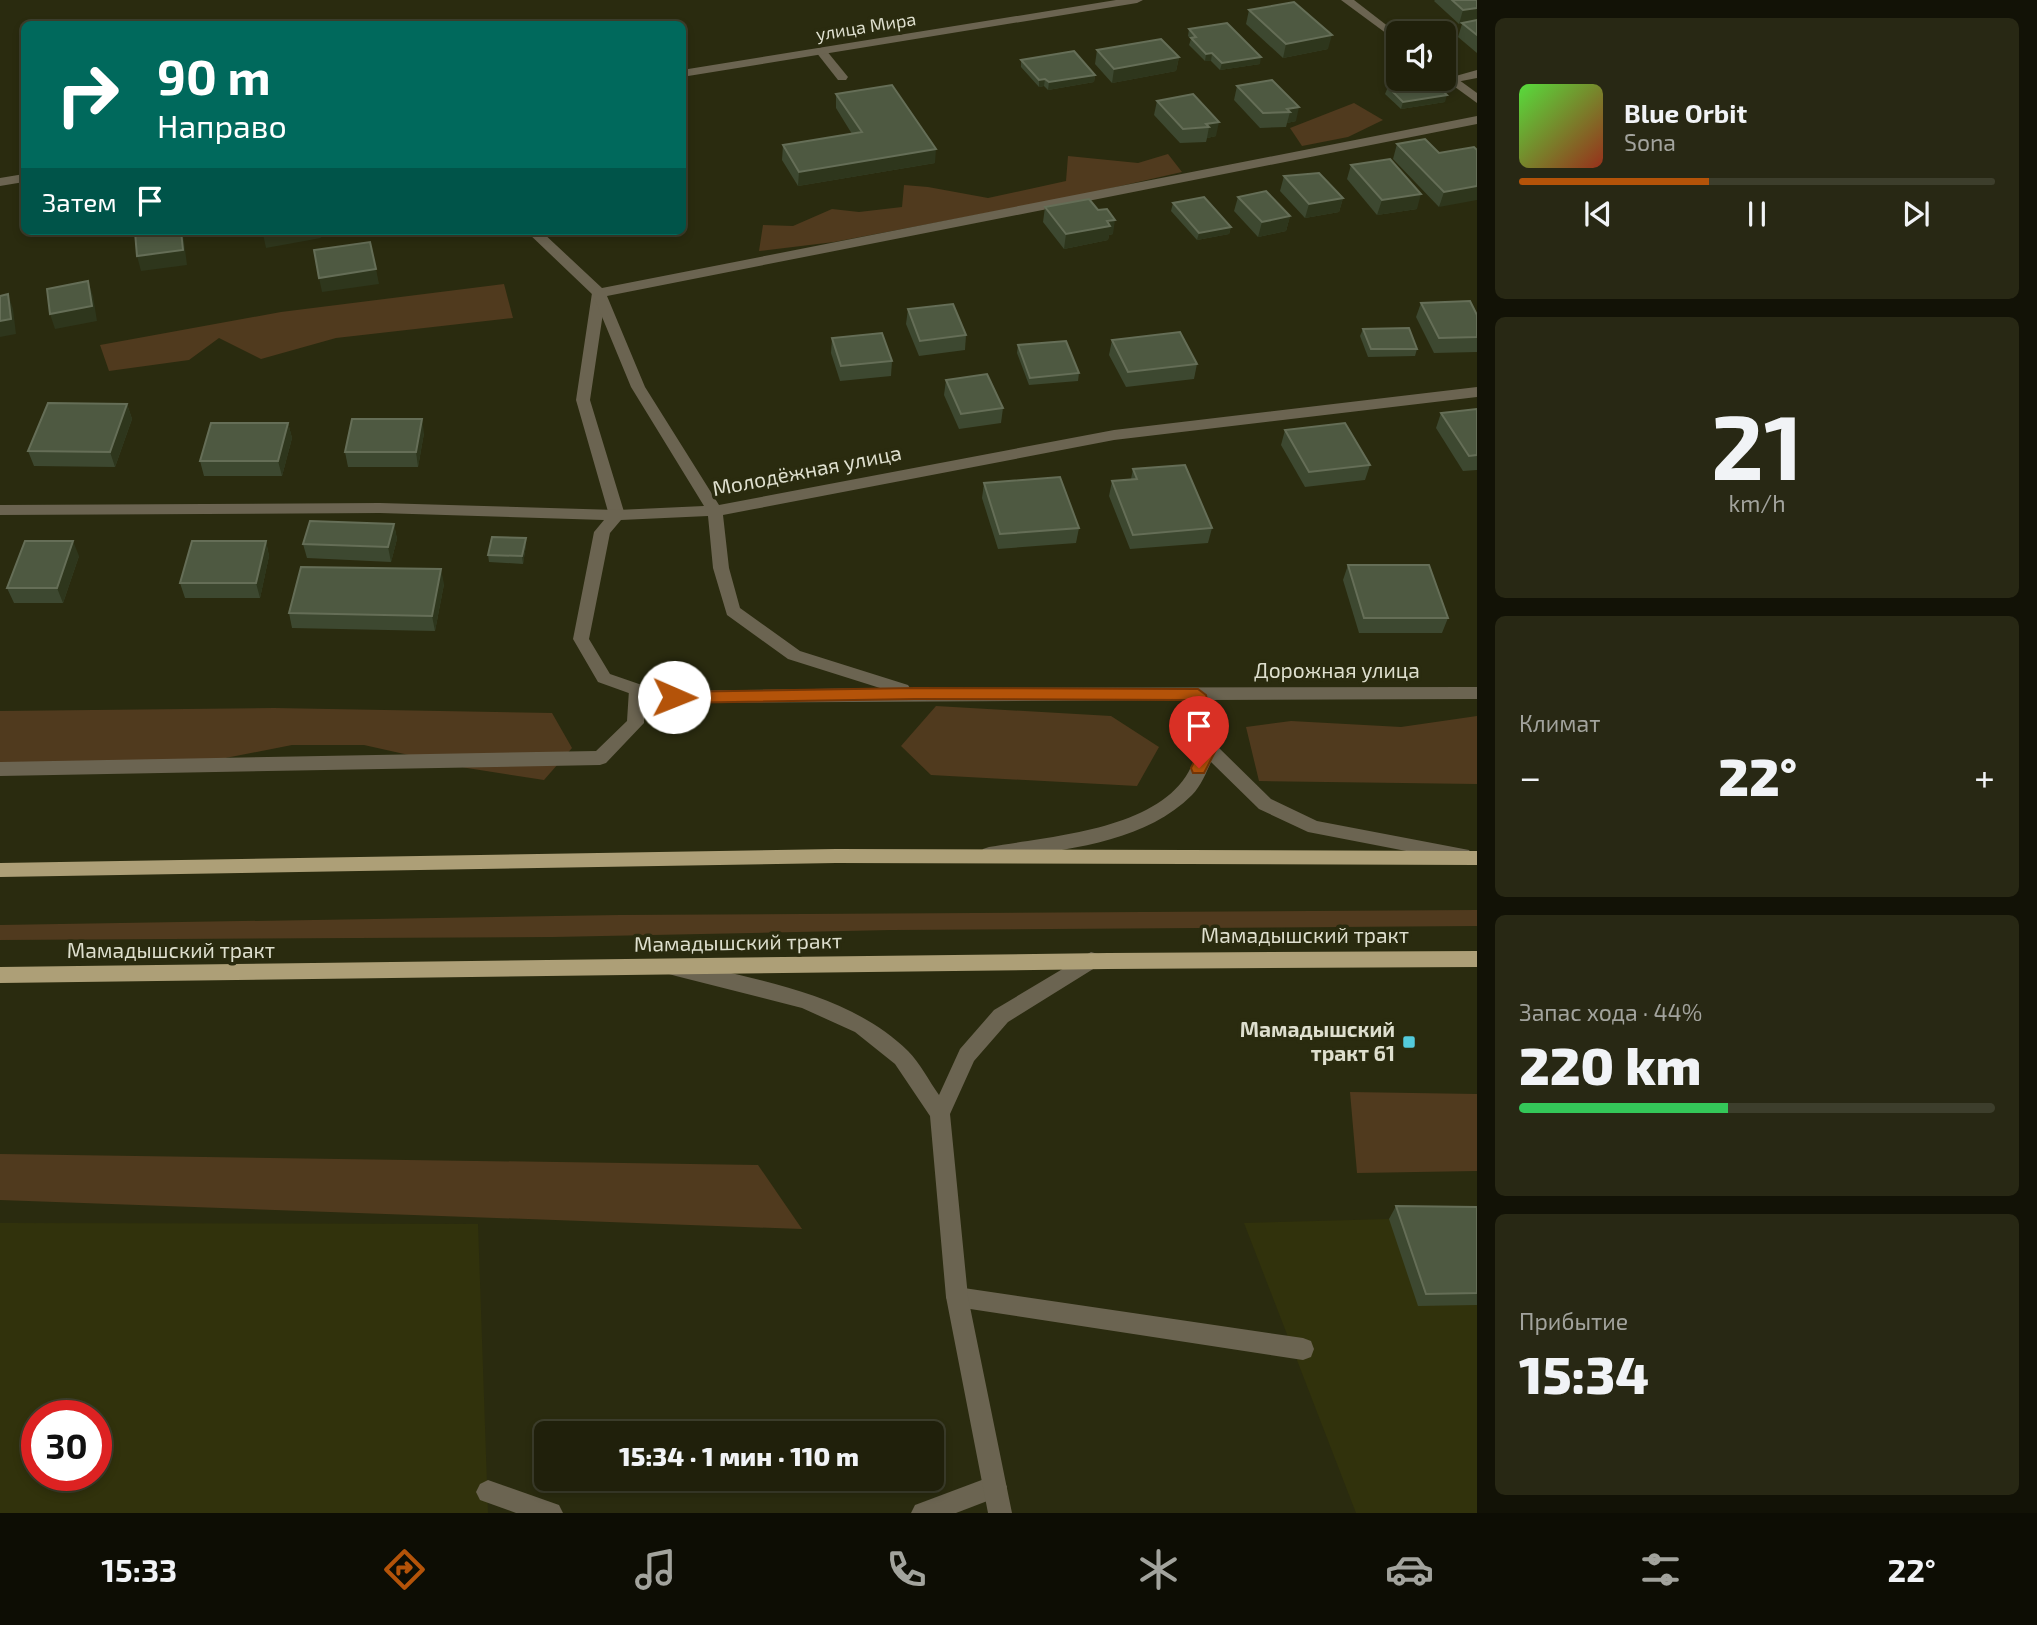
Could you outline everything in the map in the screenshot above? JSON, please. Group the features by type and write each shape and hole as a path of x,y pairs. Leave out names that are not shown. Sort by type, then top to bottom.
{"main road":[{"path":"0,870 794,857 1476,858"},
{"name":"Мамадышский тракт","path":"0,975 391,973 1091,960 1477,959"}],"street":[{"name":"улица Мира","path":"686,73 1137,0"},
{"path":"1347,0 1386,30"},
{"path":"822,52 842,77"},
{"path":"1456,75 1477,74"},
{"path":"1456,82 1477,99"},
{"path":"599,293 1477,120"},
{"path":"0,182 21,178"},
{"path":"537,235 599,293 638,387 715,511 721,568 733,611 794,655 915,694"},
{"path":"599,293 583,400 617,515 602,532 582,639 604,678 637,690 674,697 1198,695 1209,748 1238,780 1265,804 1314,827 1476,858"},
{"name":"Молодёжная улица","path":"0,510 380,508 617,515 715,511 1114,436 1477,392"},
{"path":"0,769 600,758 635,723 637,690"},
{"name":"Дорожная улица","path":"1198,695 1477,693"},
{"path":"975,857 1115,830 1160,813 1188,789 1209,748"},
{"path":"940,1114 967,1055 1001,1016 1091,960"},
{"path":"669,967 805,1000 862,1026 902,1058 940,1114 957,1297 1000,1513"},
{"path":"957,1297 1303,1349"},
{"path":"923,1513 995,1487"},
{"path":"488,1492 551,1513"}],"shaded area":[{"path":"1354,103 1383,120 1348,137 1302,146 1290,128"},
{"path":"1168,154 1182,172 1081,195 834,242 759,251 763,225 793,226 832,209 859,212 902,207 904,185 988,198 1066,181 1068,156 1138,163"},
{"path":"504,284 513,318 336,338 261,359 219,338 189,360 109,371 100,345 281,312"},
{"path":"936,706 1111,716 1159,747 1137,786 931,775 901,746"},
{"path":"274,708 552,713 572,748 544,780 467,768 364,745 292,745 195,764 0,771 0,711"},
{"path":"1477,716 1477,784 1259,781 1246,727 1291,721 1401,727"},
{"path":"1477,910 1477,926 891,930 553,937 0,940 0,925 620,915"},
{"path":"1350,1092 1477,1094 1477,1171 1357,1173"},
{"path":"0,1154 758,1165 802,1229 0,1200"},
{"path":"1389,1219 1477,1220 1477,1513 1356,1513 1244,1223"},
{"path":"0,1223 478,1224 488,1513 0,1513"}],"building":[{"path":"1452,0 1477,0 1477,8 1463,10"},
{"path":"1294,2 1332,35 1286,44 1249,10"},
{"path":"1477,20 1477,35 1462,23"},
{"path":"1227,23 1261,57 1222,63 1212,53 1206,54 1191,38 1196,37 1189,29"},
{"path":"1161,39 1179,57 1114,69 1097,50"},
{"path":"1074,51 1095,75 1049,82 1045,79 1039,80 1021,60"},
{"path":"1272,80 1299,107 1287,109 1290,112 1263,113 1237,86"},
{"path":"892,85 936,149 799,172 783,145 862,132 836,94"},
{"path":"1392,91 1443,91 1447,95 1403,102"},
{"path":"1193,94 1219,122 1206,124 1209,127 1183,129 1157,101"},
{"path":"1425,139 1439,153 1474,147 1477,150 1477,186 1444,192 1397,144"},
{"path":"1390,159 1421,194 1382,200 1351,165"},
{"path":"1319,173 1343,198 1309,204 1284,176"},
{"path":"1266,191 1290,216 1262,222 1238,197"},
{"path":"1204,197 1231,227 1199,233 1173,203"},
{"path":"1089,199 1098,210 1107,209 1115,220 1107,221 1110,226 1066,234 1045,207"},
{"path":"135,235 181,235 183,250 137,256"},
{"path":"370,242 376,269 319,278 314,250"},
{"path":"88,281 92,306 50,314 47,289"},
{"path":"8,294 11,319 0,321 0,296"},
{"path":"1470,301 1477,315 1477,337 1439,338 1421,303"},
{"path":"953,304 966,335 920,341 908,309"},
{"path":"1409,328 1417,349 1371,349 1363,329"},
{"path":"1180,332 1197,364 1128,372 1112,340"},
{"path":"882,333 892,361 841,366 832,338"},
{"path":"1066,341 1079,373 1030,378 1018,345"},
{"path":"987,374 1003,408 961,414 946,380"},
{"path":"48,403 127,404 110,452 28,451"},
{"path":"1477,409 1477,455 1469,456 1441,413"},
{"path":"352,419 422,419 416,452 345,452"},
{"path":"211,423 288,423 278,461 200,461"},
{"path":"1345,423 1370,465 1309,472 1285,430"},
{"path":"1185,465 1212,528 1133,535 1112,481 1137,479 1133,469"},
{"path":"1060,477 1079,528 1000,534 984,483"},
{"path":"310,521 394,524 388,547 303,544"},
{"path":"492,537 526,538 522,556 488,555"},
{"path":"25,541 73,541 57,588 7,588"},
{"path":"192,541 266,541 256,583 180,583"},
{"path":"1348,565 1429,565 1448,618 1364,618"},
{"path":"301,567 441,569 432,616 289,613"},
{"path":"1396,1206 1477,1207 1477,1293 1426,1294"}],"place":[{"name":"Мамадышский тракт 61","path":"1409,1042"}],"route":[{"path":"674,697 1198,695 1209,748 1199,768"}]}
